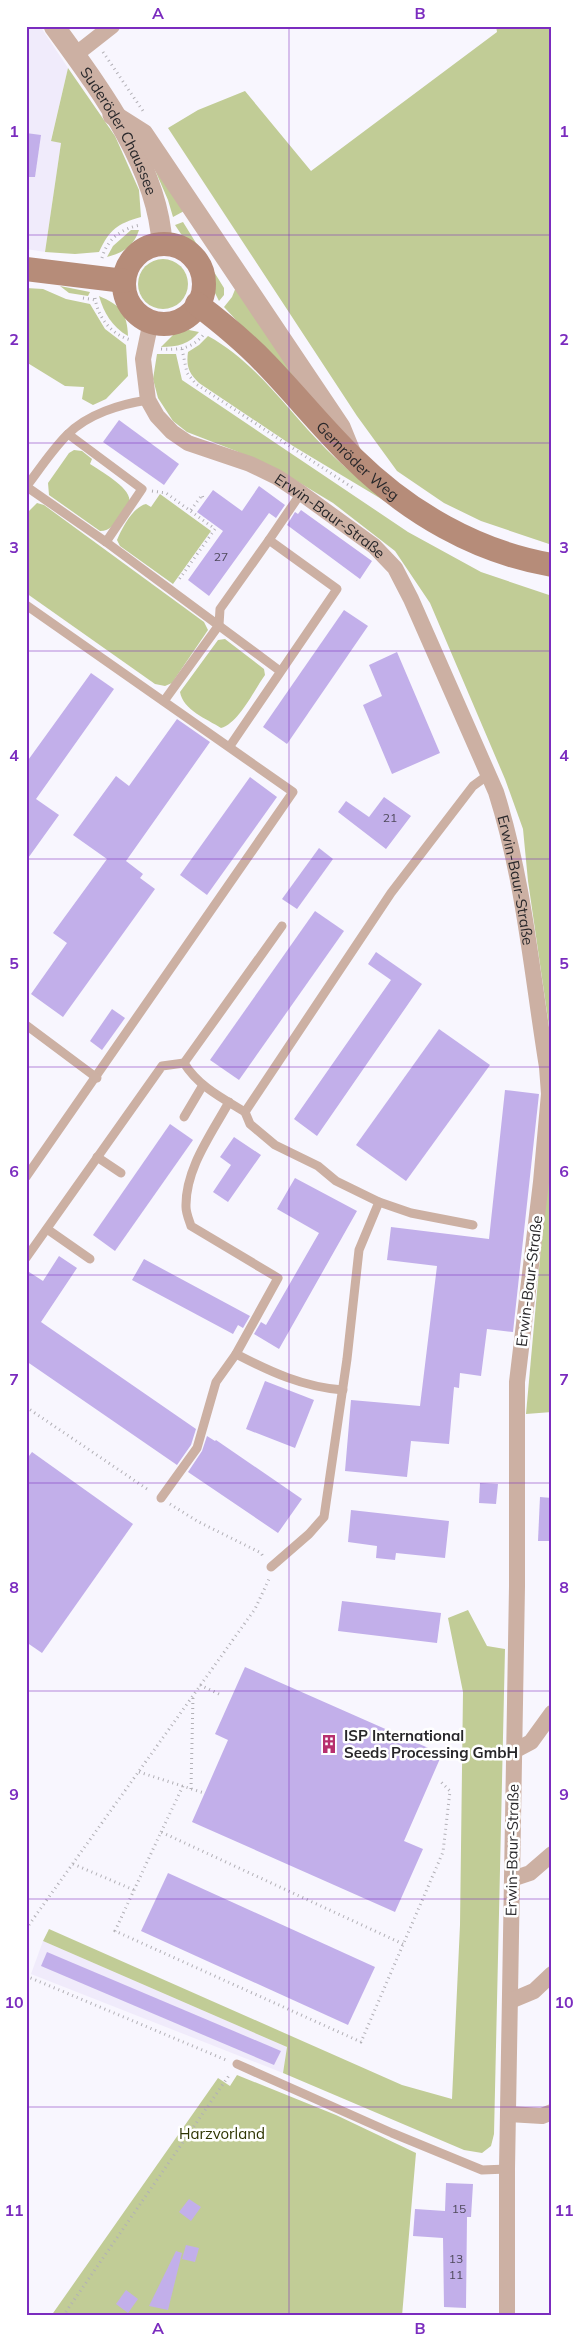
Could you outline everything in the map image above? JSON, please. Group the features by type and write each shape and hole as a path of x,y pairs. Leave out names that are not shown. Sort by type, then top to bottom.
{"main road":[{"path":"162,244 182,248 197,262 203,281 202,296 188,315 175,322 165,324 142,317 132,308 126,295 124,281 129,264 138,254 150,247 162,244"},
{"path":"26,269 124,281"},
{"name":"Gernröder Weg","path":"197,304 233,332 265,363 353,459 397,497 440,525 488,548 552,565"}],"street":[{"name":"Suderöder Chaussee","path":"54,26 75,55 140,160 155,200 162,244"},
{"path":"75,55 112,26"},
{"path":"113,115 132,125 143,134 153,148 340,427 353,459"},
{"name":"Erwin-Baur-Straße","path":"151,321 143,359 148,400 157,416 172,432 188,443 250,464 277,476 374,546 395,568 411,599 488,775 506,824 518,884 549,1094 541,1182 517,1382 514,1751 507,2169 507,2316"},
{"path":"514,1751 531,1742 552,1713"},
{"path":"512,1879 530,1872 552,1854"},
{"path":"510,2001 534,1991 552,1974"},
{"path":"508,2114 542,2116 552,2112"}],"lane":[{"path":"148,400 125,403 86,421 68,434 26,487 106,542 280,670"},
{"path":"68,434 142,489 106,542"},
{"path":"164,701 219,625 220,609 301,493"},
{"path":"230,746 336,589 269,540"},
{"path":"26,605 230,746 293,792 97,1078 26,1177"},
{"path":"244,1112 391,893 473,786 488,775"},
{"path":"26,1258 162,1066 184,1063 282,926"},
{"path":"26,1025 97,1078"},
{"path":"184,1063 190,1073 203,1085 244,1112 250,1124 275,1145 318,1166 336,1181 379,1202 412,1213 473,1225"},
{"path":"184,1117 203,1085"},
{"path":"161,1498 198,1448 216,1382 236,1354 278,1278 191,1226 185,1208 188,1187 198,1159 229,1102"},
{"path":"98,1157 121,1173"},
{"path":"271,1567 309,1534 324,1516 343,1390 359,1250 379,1202"},
{"path":"47,1229 90,1259"},
{"path":"236,1354 268,1370 317,1388 343,1390"},
{"path":"237,2064 392,2133 482,2170 507,2169"}],"path":[{"path":"102,259 104,250 119,232 131,227 147,224"},
{"path":"95,294 95,300 106,324 114,332 130,340"},
{"path":"182,349 187,373 196,384 361,493"},
{"path":"142,489 166,492 216,529 171,591"},
{"path":"191,510 202,495 204,502"},
{"path":"26,1407 197,1521 261,1553 271,1567 269,1584 255,1609 26,1929"},
{"path":"200,1685 219,1694"},
{"path":"191,1789 193,1695"},
{"path":"138,1772 204,1793"},
{"path":"183,1786 115,1932 361,2042 443,1852 450,1791 441,1782"},
{"path":"161,1832 403,1944"},
{"path":"73,1864 134,1890"},
{"path":"26,1976 237,2064 63,2316"}],"shaded area":[{"path":"26,26 40,26 68,68 51,140 61,143 45,252 26,249"},
{"path":"43,1941 287,2047 283,2073 31,1974"}],"green space":[{"path":"496,26 552,26 552,545 481,521 444,503 397,471 357,416 168,128 198,110 245,91 311,171 497,32"},
{"path":"68,68 115,136 139,190 141,217 115,228 99,252 75,254 45,252 61,143 51,141"},
{"path":"148,154 186,210 173,217 168,200"},
{"path":"183,222 224,288 224,295 219,301 211,285 205,261 183,237 175,225"},
{"path":"131,230 139,230 131,245 123,251 107,257 113,246"},
{"path":"163,259 172,261 183,270 188,284 186,293 177,304 163,309 154,307 143,298 138,284 140,275 149,264"},
{"path":"60,286 90,292 88,296 69,293"},
{"path":"236,287 312,401 224,307 232,297"},
{"path":"26,288 43,289 66,299 90,304 105,329 126,345 128,376 106,399 93,405 82,399 84,387 65,386 26,362"},
{"path":"99,296 121,310 126,321 128,336 109,319"},
{"path":"189,330 199,332 183,344 161,347 176,332"},
{"path":"208,336 226,347 257,373 334,457 393,506 293,446 199,383 189,369 187,362 188,352"},
{"path":"157,354 176,354 182,380 408,532 481,572 552,596 552,1047 528,881 523,829 505,779 430,603 395,551 333,503 280,471 187,432 173,421 158,398 153,379"},
{"path":"74,450 82,451 92,459 90,464 121,486 129,498 126,508 107,530 100,531 49,495 48,483 69,453"},
{"path":"160,494 211,531 173,584 120,546 117,540 132,514 146,504 151,507"},
{"path":"37,503 44,505 204,622 208,630 172,683 165,686 155,684 26,593 26,514"},
{"path":"225,639 264,669 265,675 240,713 228,725 221,728 191,709 182,698 180,692 218,640"},
{"path":"552,1125 552,1412 526,1414"},
{"path":"468,1610 487,1646 505,1649 494,2134 491,2146 482,2153 464,2150 283,2073 287,2047 43,1941 49,1929 402,2085 452,2099 460,1925 463,1692 448,1618"},
{"name":"Harzvorland","path":"237,2075 336,2115 416,2153 402,2316 51,2316 218,2078 230,2086"}],"building":[{"path":"26,133 41,135 35,177 26,177"},
{"path":"119,420 179,464 164,485 103,442"},
{"path":"259,486 285,505 276,518 269,513 209,596 188,580 223,531 197,512 213,490 242,511"},
{"path":"301,510 372,561 360,579 287,525 295,512 298,514"},
{"path":"344,610 368,626 287,744 263,727"},
{"path":"397,652 440,753 392,774 363,705 382,696 369,665"},
{"path":"91,673 114,689 36,799 59,815 26,861 26,763"},
{"path":"177,719 210,742 126,861 143,874 140,878 155,889 63,1017 31,994 67,943 53,933 107,859 73,835 116,776 129,786"},
{"path":"250,777 277,797 207,895 180,875"},
{"path":"384,797 411,816 386,849 338,812 346,801 369,817"},
{"path":"319,848 333,859 297,909 282,899"},
{"path":"315,911 344,931 239,1080 210,1060"},
{"path":"376,952 422,984 317,1136 294,1119 391,980 368,964"},
{"path":"112,1009 125,1018 102,1050 90,1041"},
{"path":"439,1029 490,1065 406,1181 356,1145"},
{"path":"505,1090 539,1094 513,1332 487,1329 481,1376 460,1373 459,1388 454,1387 449,1444 411,1441 407,1477 345,1471 351,1400 420,1406 437,1266 387,1260 391,1227 489,1239"},
{"path":"170,1124 193,1140 115,1251 93,1235"},
{"path":"234,1137 261,1155 228,1202 213,1192 231,1165 220,1157"},
{"path":"295,1178 357,1211 279,1349 254,1334 261,1322 266,1325 319,1233 277,1209"},
{"path":"59,1256 77,1268 41,1322 196,1429 191,1445 177,1465 26,1361 26,1270 43,1281"},
{"path":"144,1259 250,1316 243,1328 238,1325 233,1334 132,1280"},
{"path":"265,1381 314,1400 295,1448 246,1429"},
{"path":"207,1436 216,1440 302,1499 278,1533 188,1472 202,1451"},
{"path":"32,1452 133,1524 42,1653 26,1642 26,1460"},
{"path":"480,1483 498,1484 496,1504 479,1503"},
{"path":"540,1497 552,1498 552,1541 538,1541"},
{"path":"351,1510 449,1521 445,1558 396,1553 395,1560 376,1558 377,1546 348,1542"},
{"path":"342,1601 441,1613 437,1643 338,1631"},
{"path":"245,1667 442,1754 404,1841 423,1849 395,1912 192,1822 228,1740 215,1734"},
{"path":"168,1873 375,1967 348,2025 141,1931"},
{"path":"47,1952 281,2051 274,2065 41,1966"},
{"path":"446,2183 473,2184 471,2217 467,2217 466,2308 444,2307 443,2238 413,2236 415,2209 445,2211"},
{"path":"189,2199 201,2207 191,2221 179,2212"},
{"path":"186,2245 199,2248 195,2262 182,2259"},
{"path":"176,2251 182,2253 168,2310 149,2306"},
{"path":"126,2290 138,2299 128,2313 116,2304"}],"place":[{"name":"ISP International Seeds Processing GmbH","path":"329,1744"}]}
